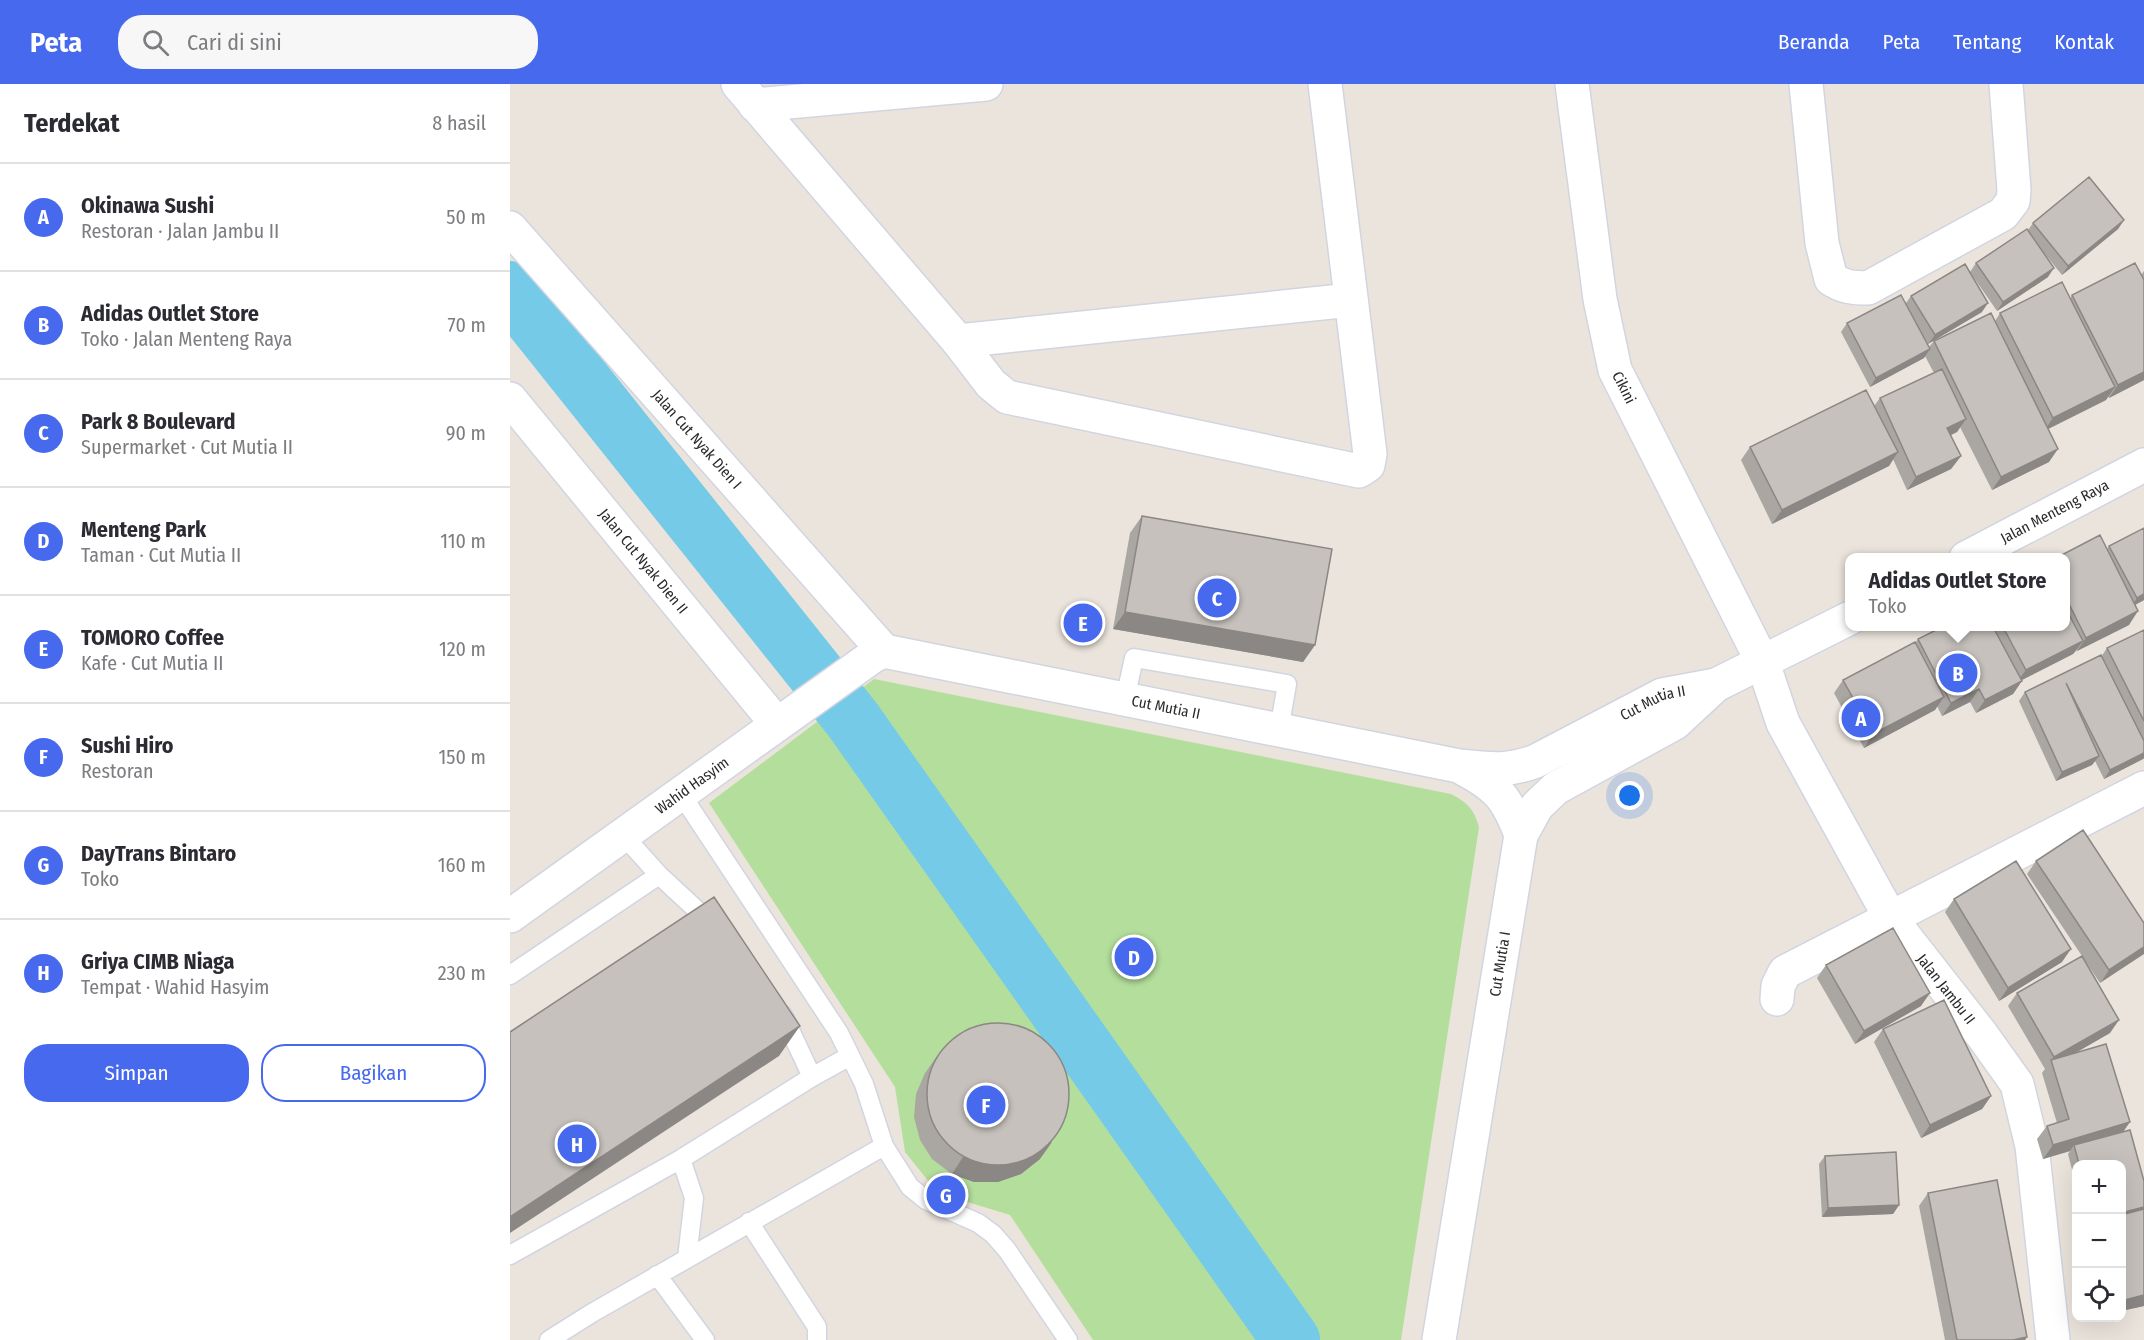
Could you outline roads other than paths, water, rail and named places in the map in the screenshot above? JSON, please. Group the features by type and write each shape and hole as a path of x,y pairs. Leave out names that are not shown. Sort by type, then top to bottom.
{"street":[{"path":"746,94 986,84"},
{"path":"746,94 958,341 991,384 1007,397 1359,471 1368,465 1370,454 1325,84"},
{"name":"Cikini","path":"1572,84 1600,299 1616,370 1763,663"},
{"path":"1806,84 1822,243 1831,279 1842,286 1868,288 1986,224 2010,208 2014,190 2006,84"},
{"name":"Jalan Cut Nyak Dien I","path":"510,228 879,653"},
{"path":"958,341 1352,300"},
{"name":"Jalan Cut Nyak Dien II","path":"510,399 781,722"},
{"name":"Jalan Menteng Raya","path":"1976,553 2144,465"},
{"path":"1716,685 1845,621"},
{"name":"Cut Mutia II","path":"879,653 1125,699 1459,766 1502,770 1517,768 1536,761 1662,695 1716,685"},
{"name":"Wahid Hasyim","path":"510,916 879,653"},
{"name":"Jalan Jambu II","path":"1763,663 1783,723 1891,919 1982,1035 2017,1084 2031,1146 2053,1340"},
{"name":"Cut Mutia I","path":"1438,1340 1521,835 1538,806 1556,788 1675,723 1716,685"},
{"name":"Cut Mutia II","path":"1459,766 1485,780 1501,794 1513,812 1521,835"},
{"path":"1777,999 1778,986 1785,972 2144,788"}],"lane":[{"path":"1125,699 1134,658 1287,684 1280,730"},
{"path":"681,794 839,1033 864,1084 884,1146 910,1187 926,1200 944,1210 978,1223 993,1234 1007,1250 1068,1340"},
{"path":"623,835 658,875 723,937"},
{"path":"510,975 658,875"},
{"path":"773,999 780,1008 812,1077"},
{"path":"510,1255 681,1159 812,1077 850,1056"},
{"path":"549,1340 657,1275 884,1146"},
{"path":"681,1159 693,1198 687,1258"},
{"path":"749,1222 820,1336"},
{"path":"657,1275 705,1340"}],"waterway":[{"path":"510,290 853,720 1291,1340"}],"place":[{"name":"Park 8 Boulevard","path":"1217,598"},
{"name":"TOMORO Coffee","path":"1083,623"},
{"name":"Adidas Outlet Store","path":"1958,673"},
{"name":"Okinawa Sushi","path":"1861,718"},
{"name":"Menteng Park","path":"1134,957"},
{"name":"Sushi Hiro","path":"986,1105"},
{"name":"Griya CIMB Niaga","path":"577,1144"},
{"name":"DayTrans Bintaro","path":"946,1195"}]}
